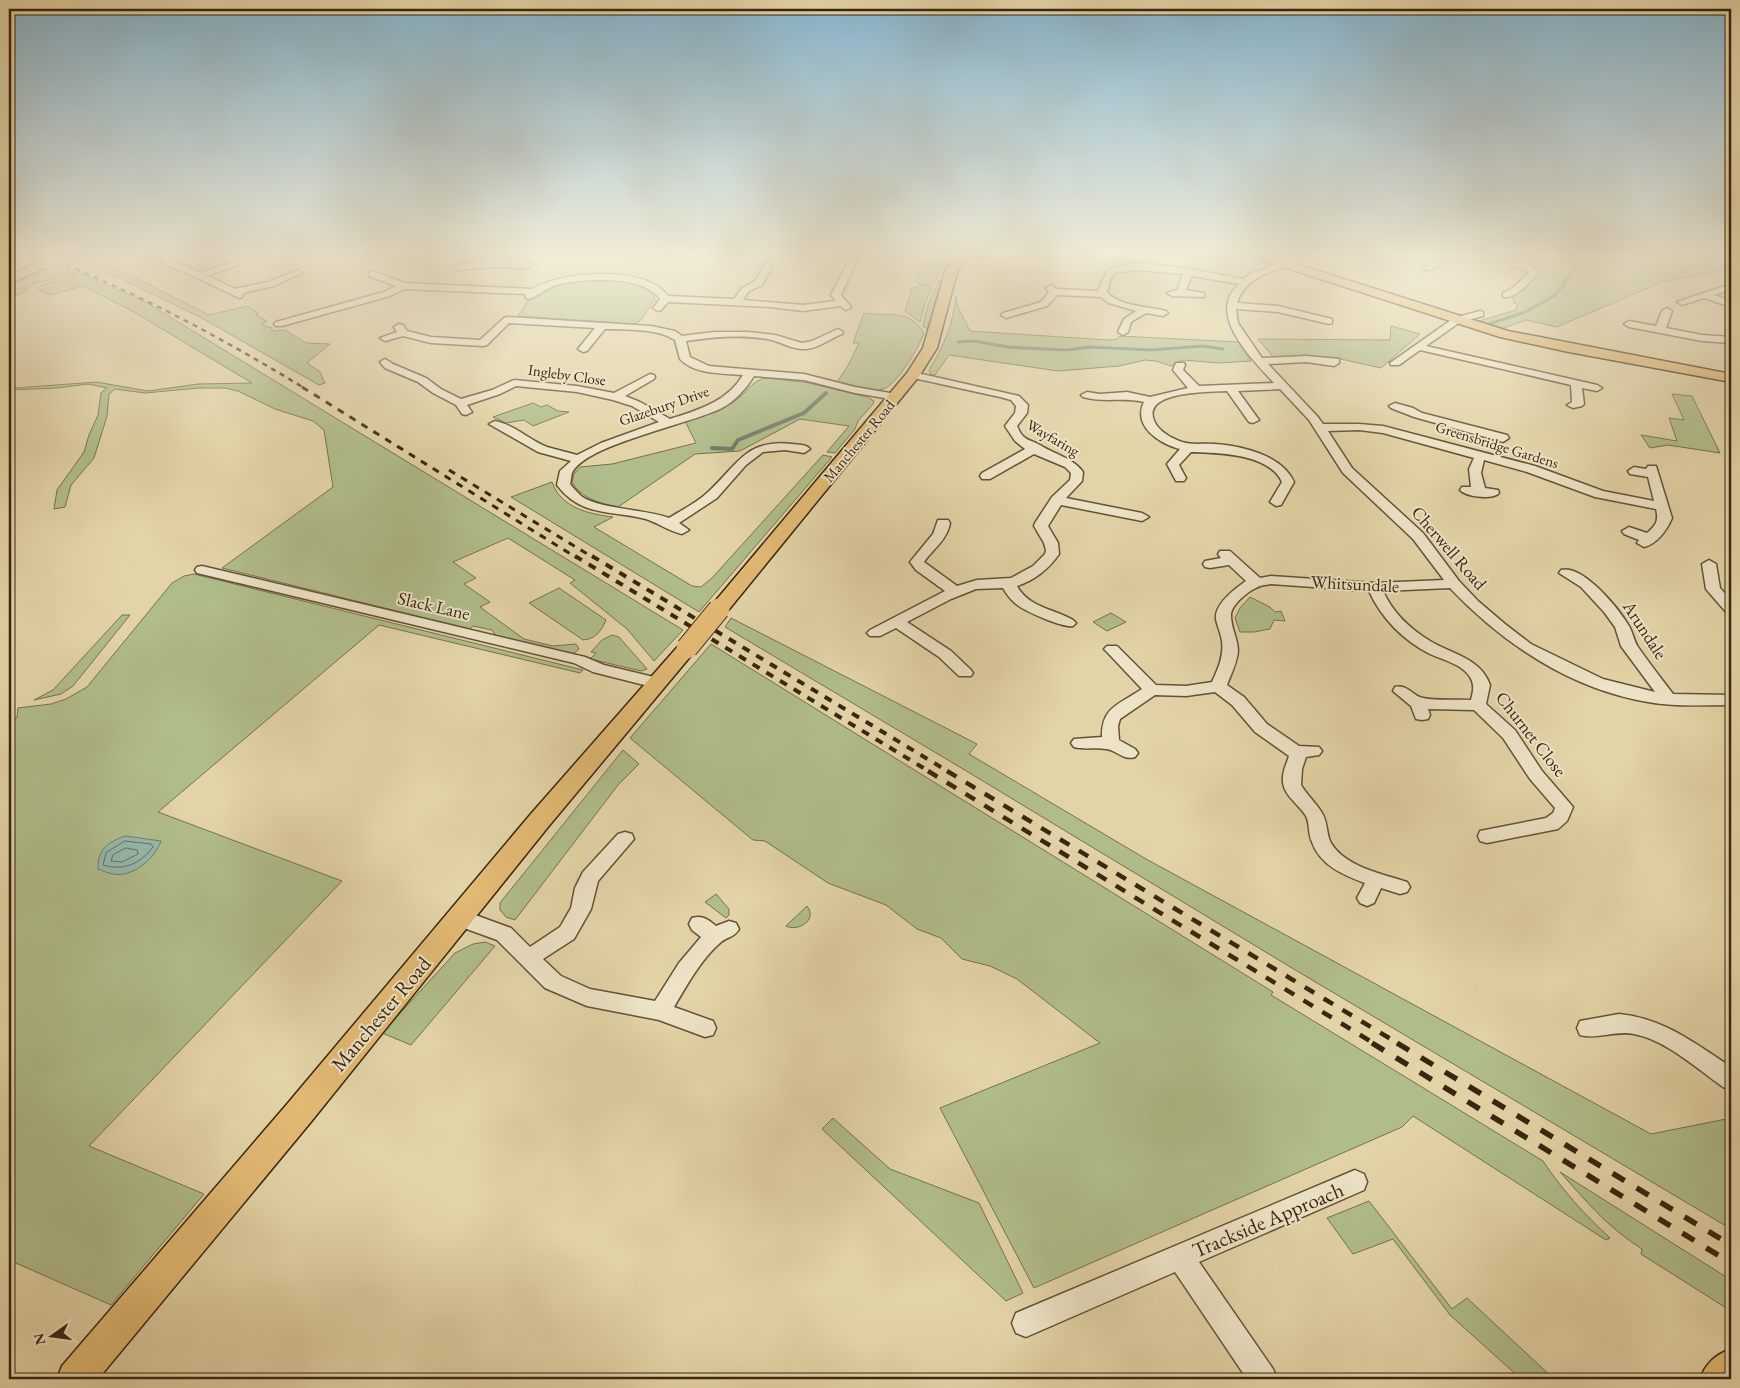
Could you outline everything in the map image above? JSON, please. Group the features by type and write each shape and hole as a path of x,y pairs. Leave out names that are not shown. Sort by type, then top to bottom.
{"main road":[{"name":"Manchester Road","path":"75,1379 539,821 582,773 896,397 930,348 938,319"},
{"path":"1453,319 1532,340 1731,378"},
{"path":"1718,1379 1731,1367"}],"street":[{"path":"276,325 298,319"},
{"path":"385,338 401,330 431,340 488,344 508,319"},
{"path":"518,319 602,326 645,326 665,331 680,339 714,336 762,336 782,340 793,349 816,344 838,332"},
{"path":"1112,324 1124,328 1134,319"},
{"name":"Cherwell Road","path":"1233,319 1233,323 1260,361 1320,428 1348,471 1418,536 1454,584 1500,628 1526,647 1560,666 1612,688 1648,697 1731,700"},
{"path":"1324,319 1329,321"},
{"path":"1394,363 1457,320 1464,319"},
{"path":"1660,330 1664,319"},
{"path":"1629,324 1702,338 1731,340"},
{"path":"583,349 602,326"},
{"path":"680,339 685,359 708,369 804,377 855,390 896,397"},
{"path":"1418,347 1597,388"},
{"path":"1260,361 1306,359 1334,363 1335,361"},
{"name":"Ingleby Close","path":"374,370 387,364 422,380 463,408 517,381 577,389 616,398 636,404 669,423"},
{"path":"1166,369 1179,368 1196,390"},
{"name":"Glazebury Drive","path":"682,530 670,523 639,514 597,508 577,499 565,487 563,481 565,474 578,459 598,448 719,405 736,393 750,373"},
{"name":"Wayfaring","path":"875,633 956,592 978,584 1008,583 1024,578 1049,558 1053,552 1052,545 1042,526 1057,500 1076,481 1077,472 1069,464 1019,440 1012,430 1012,423 1023,409 1016,398 913,375"},
{"name":"Ingleby Close","path":"616,398 647,380 630,378"},
{"path":"1576,384 1575,404 1580,417"},
{"path":"1084,394 1100,397 1127,396 1150,400 1171,392 1284,386"},
{"path":"1230,389 1248,421 1267,421"},
{"path":"1415,397 1400,407 1418,415 1502,440 1512,426"},
{"path":"1150,400 1147,405 1146,414 1153,428 1166,438 1188,448 1222,448 1272,465 1283,471 1288,482 1275,496"},
{"path":"1425,440 1442,421"},
{"path":"495,424 509,429 542,449 578,459"},
{"path":"509,429 522,425"},
{"name":"Greensbridge Gardens","path":"1320,428 1368,427 1425,440 1531,470 1600,494 1662,506"},
{"path":"670,523 712,495 754,451 778,443 804,449"},
{"path":"989,471 1036,448"},
{"path":"1172,472 1175,460 1188,448"},
{"path":"1481,456 1474,465 1473,491 1494,493"},
{"path":"1628,531 1646,541 1663,523 1664,514 1652,471 1634,471"},
{"path":"1057,500 1124,510 1142,517"},
{"path":"947,527 917,562 921,568 956,592"},
{"path":"1210,564 1228,557 1256,582 1244,589 1224,610 1223,618 1230,641 1230,652 1228,663 1218,686"},
{"name":"Slack Lane","path":"202,570 579,660 599,669 656,683"},
{"path":"1706,570 1712,589 1731,609"},
{"name":"Arundale","path":"1566,573 1590,583 1614,614 1630,646 1668,699"},
{"name":"Whitsundale","path":"1256,582 1280,580 1374,587 1416,587 1454,584"},
{"path":"1008,583 1012,593 1023,604 1064,616"},
{"name":"Churnet Close","path":"1374,587 1386,611 1400,626 1422,642 1473,670 1481,681 1483,689 1479,696 1478,704 1509,734 1536,775 1564,808 1560,816 1550,824 1508,824 1487,836"},
{"path":"897,622 960,667 939,669"},
{"path":"1112,649 1119,664 1152,690"},
{"path":"1111,743 1111,720 1114,715 1152,690 1186,691 1218,686 1238,701 1260,728 1304,751 1298,756 1290,780 1292,788 1315,817 1322,846 1336,861 1400,887"},
{"path":"1402,692 1420,709 1478,704"},
{"path":"1080,743 1111,743 1129,753"},
{"path":"529,958 567,932 581,909 590,877 616,858 625,838"},
{"path":"1366,898 1376,878"},
{"path":"460,918 504,934 553,982 587,997 660,1011 705,1028"},
{"path":"660,1011 714,929"},
{"path":"1588,1028 1620,1023 1641,1026 1656,1032 1731,1080"},
{"name":"Trackside Approach","path":"1026,1323 1355,1182"},
{"name":"Trackside Approach","path":"1180,1258 1262,1379"}],"green space":[{"path":"145,319 173,319 683,630 654,661 627,629 570,583 575,580 508,538 453,562 476,578 464,584 490,602 480,607 524,639 553,646 576,644 579,649 572,655 497,637 492,630 473,626 470,629 222,568 333,487 324,430 313,421 275,409 238,391 225,388 199,388 145,393 115,389 109,394 107,416 94,458 71,485 65,507 54,509 57,490 84,452 98,415 101,393 107,388 88,384 57,388 10,390 9,386 16,388 96,382 148,391 198,384 252,383"},
{"path":"203,319 263,319 267,321 262,325 272,328 272,331 285,330 306,343 330,344 307,363 320,372 325,383 319,385"},
{"path":"558,319 642,319 634,324"},
{"path":"862,319 909,319 918,325 924,333 913,356 901,373 888,386 878,390 866,390 837,382 849,364 859,343 853,343"},
{"path":"932,319 929,330 923,326 924,320"},
{"path":"952,319 964,319 970,331 1108,340 1117,339 1120,336 1238,342 1251,361 1218,363 1183,360 1171,366 1145,360 1119,366 1058,371 949,355 935,375 931,375 929,370 947,334"},
{"path":"1487,319 1576,319 1557,327 1526,320 1501,329 1476,322"},
{"path":"1391,326 1420,334 1381,368 1332,357 1327,360 1275,359 1258,339 1390,340"},
{"path":"769,378 809,383 867,397 874,401 858,421 855,429 835,453 827,452 849,426 800,419 740,451 695,454 618,507 598,502 586,496 572,482 574,474 580,467 612,464 696,443 685,421 709,414 726,406 737,400 758,381"},
{"path":"1672,394 1692,396 1720,453 1668,445 1650,448 1641,435 1677,441 1669,418 1684,420"},
{"path":"533,403 541,407 547,405 558,411 569,412 533,426 524,420 506,423 493,417"},
{"path":"823,455 832,457 699,612 511,497 552,482 556,491 569,504 595,514 613,517 594,527 692,586 701,587 712,578"},
{"path":"194,574 583,670 580,673 379,625 158,812 342,881 89,1146 204,1194 111,1305 9,1260 9,726 17,717 18,708 51,704 66,699 87,687 172,583 184,576"},
{"path":"559,588 606,620 600,631 594,636 583,640 529,603"},
{"path":"1250,597 1270,607 1275,612 1281,611 1285,621 1274,620 1270,629 1240,632 1235,618 1240,608"},
{"path":"1111,613 1126,622 1107,631 1093,622"},
{"path":"122,615 130,615 73,686 61,694 34,700 53,690"},
{"path":"731,618 977,744 969,754 1146,859 1651,1134 1731,1118 1731,1229 725,627"},
{"path":"612,635 619,637 647,669 641,671 590,659 596,653 591,652 602,640"},
{"path":"711,644 1273,992 1271,995 1543,1161 1574,1202 1610,1238 1606,1240 1413,1116 1402,1127 1034,1288 940,1108 1100,1043 1017,979 990,966 962,959 941,938 917,929 886,905 828,883 765,841 753,840 630,738"},
{"path":"623,750 639,764 618,785 515,920 506,917 500,910 500,903"},
{"path":"716,894 729,909 729,915 726,918 705,902"},
{"path":"807,906 810,916 805,924 796,927 786,926"},
{"path":"485,942 495,946 411,1045 382,1033 455,953 473,944"},
{"path":"833,1118 890,1169 979,1203 1023,1293 1006,1301 822,1129"},
{"path":"1560,1172 1731,1280 1731,1311 1641,1254 1642,1249 1608,1223"},
{"path":"1369,1201 1452,1309 1467,1298 1554,1379 1521,1379 1450,1315 1393,1239 1353,1254 1327,1218"}],"water":[{"path":"125,836 161,841 154,854 135,870 128,873 111,874 98,869 99,857 105,848 113,841"}],"waterway":[{"path":"1489,324 1505,319"},
{"path":"958,342 974,341 1008,347 1066,350 1090,347 1151,350 1203,346 1223,349"},
{"path":"712,448 732,449 738,440 804,413 826,393"}],"railway":[{"path":"181,319 240,350 304,388"},
{"path":"302,387 577,558"},
{"path":"449,470 594,558"},
{"path":"575,556 930,772"},
{"path":"592,556 949,772"},
{"path":"928,771 1375,1044"},
{"path":"947,771 1399,1044"},
{"path":"1372,1043 1731,1263"},
{"path":"1397,1043 1731,1245"}]}
